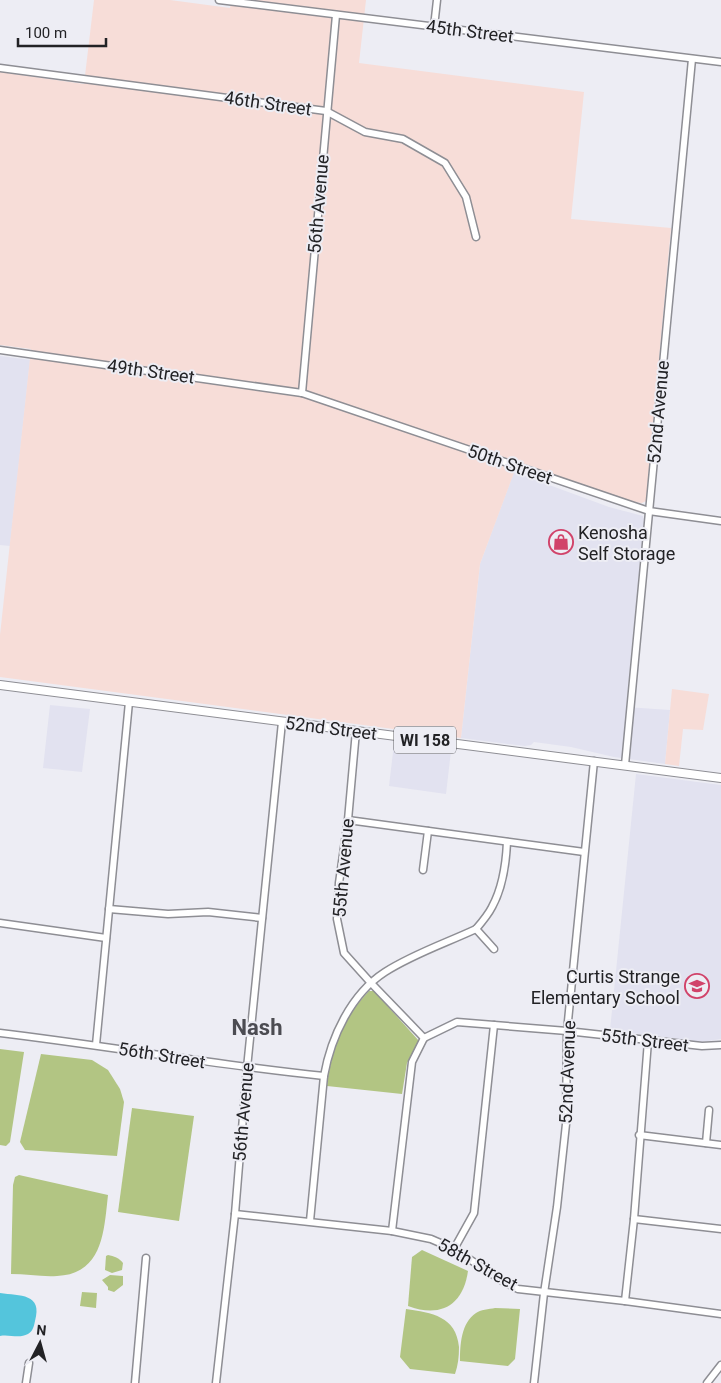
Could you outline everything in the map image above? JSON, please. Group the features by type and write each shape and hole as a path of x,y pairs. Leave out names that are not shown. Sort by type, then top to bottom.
{"main road":[{"name":"52nd Street","path":"0,685 721,778"}],"street":[{"name":"45th Street","path":"219,0 721,62"},
{"path":"434,27 437,0"},
{"name":"56th Avenue","path":"302,393 336,15"},
{"name":"52nd Avenue","path":"625,765 692,59"},
{"name":"46th Street","path":"0,68 326,110 365,132 403,139 445,163 466,197 476,237"},
{"name":"49th Street","path":"0,350 302,393"},
{"name":"50th Street","path":"302,393 649,511 721,521"},
{"path":"96,1045 129,702"},
{"name":"56th Avenue","path":"216,1383 235,1214 247,1068 282,722"},
{"name":"55th Avenue","path":"356,731 348,820 339,883 337,919 344,953 424,1038"},
{"name":"52nd Avenue","path":"534,1383 566,1124 567,1031 594,761"},
{"path":"348,820 584,852"},
{"path":"423,870 428,831"},
{"path":"310,1221 324,1076 330,1053 343,1021 371,983 385,973 410,959 476,930 493,906 505,868 507,842"},
{"path":"109,909 168,914 208,912 262,918"},
{"path":"0,923 106,938"},
{"path":"476,930 494,949"},
{"name":"55th Street","path":"424,1038 457,1022 567,1031 702,1046 721,1045"},
{"path":"454,1249 474,1213 494,1024"},
{"name":"56th Street","path":"0,1033 96,1045 247,1068 324,1076"},
{"path":"392,1231 412,1062 424,1038"},
{"path":"625,1300 634,1219 639,1135 648,1041"},
{"path":"706,1143 709,1110"},
{"path":"639,1135 721,1145"},
{"name":"58th Street","path":"235,1214 310,1221 432,1238 454,1249 518,1289 625,1300 721,1314"},
{"path":"634,1219 721,1229"},
{"path":"135,1383 146,1258"},
{"path":"26,1383 29,1363"},
{"path":"707,1383 721,1365"}],"shaded area":[{"path":"94,0 170,0 230,8 231,0 366,0 359,63 584,92 571,219 671,228 646,501 642,503 634,502 518,462 480,564 461,738 0,677 0,635 31,349 0,345 0,72 84,84"},
{"path":"0,356 30,360 10,546 0,545"},
{"path":"514,472 609,507 643,516 626,707 670,710 665,764 614,757 571,747 534,742 531,745 525,746 461,738 480,564"},
{"path":"672,689 709,694 703,730 683,729 679,766 665,764"},
{"path":"50,705 90,709 82,772 43,768"},
{"path":"394,744 451,751 446,794 389,786"},
{"path":"636,774 721,785 721,1039 701,1042 610,1030"}],"green space":[{"path":"369,991 374,991 419,1041 407,1063 402,1094 327,1086 335,1048 345,1024"},
{"path":"0,1049 24,1052 10,1142 6,1146 0,1145"},
{"path":"41,1054 92,1060 108,1070 120,1089 124,1102 117,1156 25,1150 20,1142"},
{"path":"132,1108 194,1116 179,1221 118,1212"},
{"path":"19,1175 108,1195 102,1236 92,1259 84,1268 57,1276 11,1274 13,1185 15,1177"},
{"path":"422,1250 468,1271 461,1293 448,1306 430,1311 408,1306 412,1257"},
{"path":"106,1256 116,1257 123,1263 122,1270 112,1273 105,1270"},
{"path":"110,1275 123,1276 123,1285 114,1292 108,1290 108,1287 102,1280"},
{"path":"82,1292 97,1293 96,1308 80,1306"},
{"path":"495,1308 520,1309 515,1359 508,1366 460,1361 462,1335 467,1322 478,1312"},
{"path":"406,1309 425,1312 448,1322 457,1337 459,1347 455,1374 410,1369 400,1357"}],"water":[{"path":"0,1293 28,1298 36,1305 35,1323 28,1334 0,1336"}],"place":[{"name":"Kenosha Self Storage","path":"561,542"},
{"name":"Curtis Strange Elementary School","path":"697,986"}],"district":[{"name":"Nash","path":"257,1027"}]}
